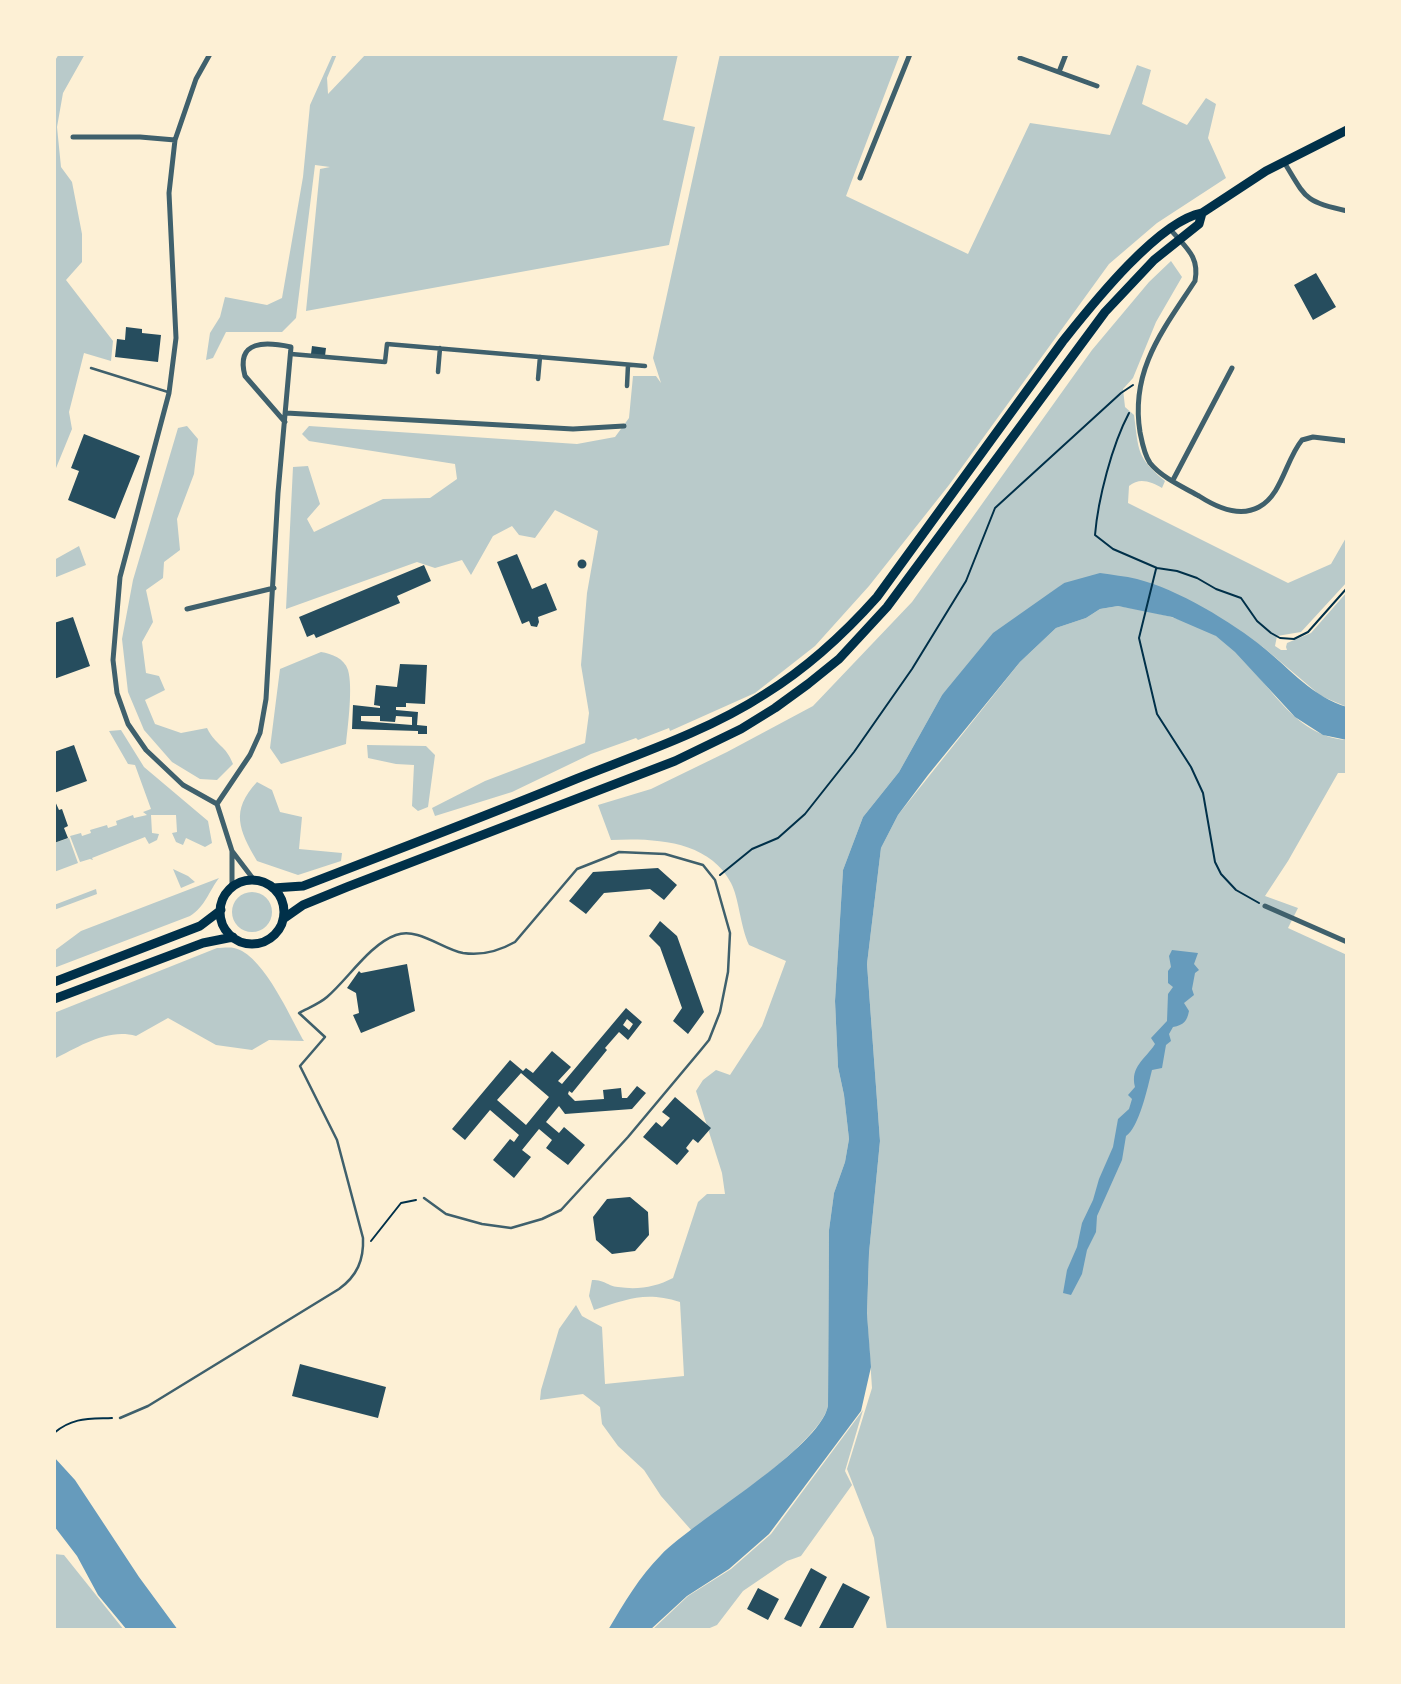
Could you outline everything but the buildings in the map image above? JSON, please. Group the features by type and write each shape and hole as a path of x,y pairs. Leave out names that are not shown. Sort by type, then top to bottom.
{"main road":[{"path":"273,888 284,908 283,919 275,934 261,943 246,943 233,937 222,920 222,902 232,888 246,881 254,880 273,888 303,886 509,807 670,741 765,695 801,670 857,620 896,572 1055,351 1094,302 1141,253 1190,215 1202,212 1284,162 1347,130"},
{"path":"283,919 303,905 347,887 675,761 741,729 775,708 839,659 906,583 1105,312 1127,285 1199,224 1202,212"},
{"path":"960,483 972,492"},
{"path":"54,982 200,926 221,910"},
{"path":"54,999 203,943 233,937"}],"street":[{"path":"210,54 196,79 175,140 169,193 176,338 169,393 120,577 114,660 117,693 128,724 146,750 183,785 217,804 232,851 232,888"},
{"path":"859,178 910,54"},
{"path":"1059,72 1066,54"},
{"path":"1020,58 1097,86"},
{"path":"73,137 175,140"},
{"path":"1284,162 1308,198 1321,205 1347,211"},
{"path":"1170,229 1192,254 1198,267 1195,281 1149,355 1141,377 1138,397 1139,423 1148,460 1172,480 1221,509 1251,510 1259,507 1272,495 1302,440 1313,437 1347,440"},
{"path":"285,422 249,382 243,368 246,353 253,346 271,343 291,351 385,362 387,344 645,366"},
{"path":"438,372 440,348"},
{"path":"217,804 250,755 260,733 266,699 278,493 291,351"},
{"path":"538,379 540,357"},
{"path":"627,386 628,365"},
{"path":"1172,480 1232,368"},
{"path":"286,413 573,429 624,426"},
{"path":"187,609 274,588"},
{"path":"232,851 254,880"},
{"path":"1265,906 1347,942"}],"lane":[{"path":"91,368 169,393"},
{"path":"120,1418 148,1406 339,1289 356,1272 364,1251 360,1222 340,1148 300,1066 325,1037 299,1013 325,999 378,946 397,934 418,936 462,953 488,953 516,942 577,869 619,852 665,854 703,865 715,880 730,933 729,972 720,1012 709,1040 619,1147 561,1209 542,1219 511,1228 446,1214 424,1198"}],"path":[{"path":"715,880 752,849 778,838 805,814 855,752 912,669 966,581 995,508 1141,377"},
{"path":"1138,397 1121,430 1097,509 1095,535 1113,549 1157,568 1197,578 1216,589 1241,598 1251,614 1271,633 1286,639 1298,638 1308,632 1347,589"},
{"path":"1157,568 1139,638 1157,714 1191,766 1203,793 1215,862 1221,874 1236,890 1265,906"},
{"path":"364,1251 401,1203 424,1198"},
{"path":"54,1433 67,1423 80,1418 120,1418"}],"shaded area":[{"path":"59,54 85,54 63,93 57,127 61,167 72,182 82,234 82,262 66,280 113,341 111,361 84,353 69,412 72,429 54,473 54,62"},
{"path":"333,54 337,54 327,78 328,94 366,54 678,54 663,120 695,127 669,245 306,311 320,169 330,167 315,165 296,318 282,332 226,332 213,358 206,360 210,333 220,317 225,297 267,305 282,298 303,177 310,105"},
{"path":"720,54 900,54 846,196 968,254 1030,123 1110,135 1137,65 1151,70 1142,104 1187,125 1206,98 1216,104 1208,138 1226,178 1157,223 1109,264 949,485 869,586 815,646 755,693 670,731 669,728 591,754 512,792 435,816 432,808 485,781 585,743 589,713 581,665 587,593 598,531 555,510 535,538 519,535 512,526 493,536 471,575 462,560 435,568 417,562 286,609 293,467 308,466 320,504 307,519 314,532 383,499 430,498 457,479 455,464 309,441 302,434 309,426 577,444 615,437 629,418 633,376 656,376 661,383 653,358"},
{"path":"1171,261 1182,277 1156,322 1133,378 1123,389 1125,407 1134,415 1140,452 1149,466 1165,481 1162,488 1145,481 1133,483 1129,486 1128,503 1288,583 1331,564 1347,536 1347,582 1301,632 1277,636 1275,646 1287,650 1287,643 1311,633 1347,592 1347,707 1321,696 1263,647 1188,600 1064,583 1040,602 942,695 899,772 863,817 843,870 835,1001 838,1067 849,1139 845,1162 834,1193 829,1230 828,1406 808,1437 790,1454 692,1531 661,1496 644,1470 618,1446 602,1424 600,1407 583,1394 540,1400 541,1390 559,1329 576,1305 582,1316 602,1327 605,1384 684,1376 680,1302 646,1297 594,1310 589,1296 592,1280 614,1286 640,1288 673,1278 698,1202 707,1194 725,1194 722,1173 696,1091 703,1080 716,1070 730,1075 762,1026 786,961 749,945 731,883 709,858 694,850 662,841 611,840 598,805 651,789 813,706 912,602 1092,350 1149,282"},
{"path":"187,426 198,439 194,474 177,519 180,550 164,562 163,578 146,590 153,622 142,642 146,673 159,676 165,690 145,700 155,724 181,733 207,728 233,764 217,780 200,779 172,762 144,730 128,692 122,639 133,580 178,428"},
{"path":"79,546 86,565 54,578 54,560"},
{"path":"1118,606 1168,616 1215,635 1232,648 1291,713 1307,726 1325,736 1347,740 1347,773 1338,773 1265,896 1298,908 1288,928 1347,955 1347,1630 887,1630 874,1538 847,1469 872,1388 867,1315 869,1253 880,1141 867,964 881,848 898,815 1020,662 1056,628 1086,618 1100,609"},
{"path":"321,652 341,660 348,670 350,696 346,744 281,764 270,748 280,669"},
{"path":"121,730 144,767 208,821 212,843 205,847 186,838 183,845 176,842 172,833 177,832 176,815 151,815 152,833 159,834 157,840 149,844 145,837 92,858 93,860 80,862 70,836 81,833 82,836 91,833 90,830 117,825 116,821 133,815 134,818 147,815 143,812 151,809 135,765 128,764 109,731"},
{"path":"367,745 426,746 435,755 428,807 418,811 412,806 414,765 368,758"},
{"path":"257,782 272,790 280,812 302,817 299,849 342,853 341,861 298,875 257,861 242,830 240,812 243,802"},
{"path":"69,838 78,863 54,872 54,843"},
{"path":"173,869 188,876 195,882 181,888"},
{"path":"219,878 203,903 190,916 54,968 54,951 81,931"},
{"path":"96,889 97,894 54,910 54,905"},
{"path":"252,892 266,898 272,912 266,926 252,932 238,926 232,912 238,898"},
{"path":"217,948 234,948 255,962 275,988 304,1041 269,1040 252,1050 216,1045 168,1018 136,1036 125,1034 104,1037 54,1059 54,1013"},
{"path":"863,1410 845,1471 852,1485 801,1556 787,1561 743,1591 717,1625 705,1630 652,1630 688,1596 731,1569 771,1534"},
{"path":"54,1554 64,1555 124,1630 54,1630"}],"water":[{"path":"1100,573 1137,579 1169,590 1236,628 1313,690 1347,707 1347,740 1323,735 1295,717 1235,652 1216,636 1172,617 1118,606 1100,609 1086,618 1056,628 1020,662 898,815 881,848 867,964 880,1141 869,1253 867,1314 871,1367 861,1411 769,1534 729,1569 687,1596 650,1630 608,1630 653,1563 678,1540 780,1463 820,1423 828,1406 829,1230 834,1193 845,1162 849,1139 838,1067 835,1001 843,870 863,817 899,772 942,695 993,633 1064,583"},
{"path":"1172,950 1198,953 1194,964 1199,970 1195,973 1192,989 1194,995 1184,1003 1189,1011 1184,1022 1173,1027 1169,1034 1171,1041 1166,1045 1162,1068 1152,1070 1139,1116 1126,1136 1122,1160 1097,1216 1096,1232 1087,1250 1082,1274 1071,1295 1063,1293 1067,1270 1077,1247 1082,1223 1113,1147 1118,1119 1129,1109 1132,1099 1128,1095 1135,1087 1136,1068 1155,1044 1151,1038 1167,1021 1168,994 1173,987 1168,983 1168,971 1171,967 1169,956"},
{"path":"54,1457 75,1480 139,1577 178,1630 127,1630 98,1595 77,1556 54,1526"}]}
